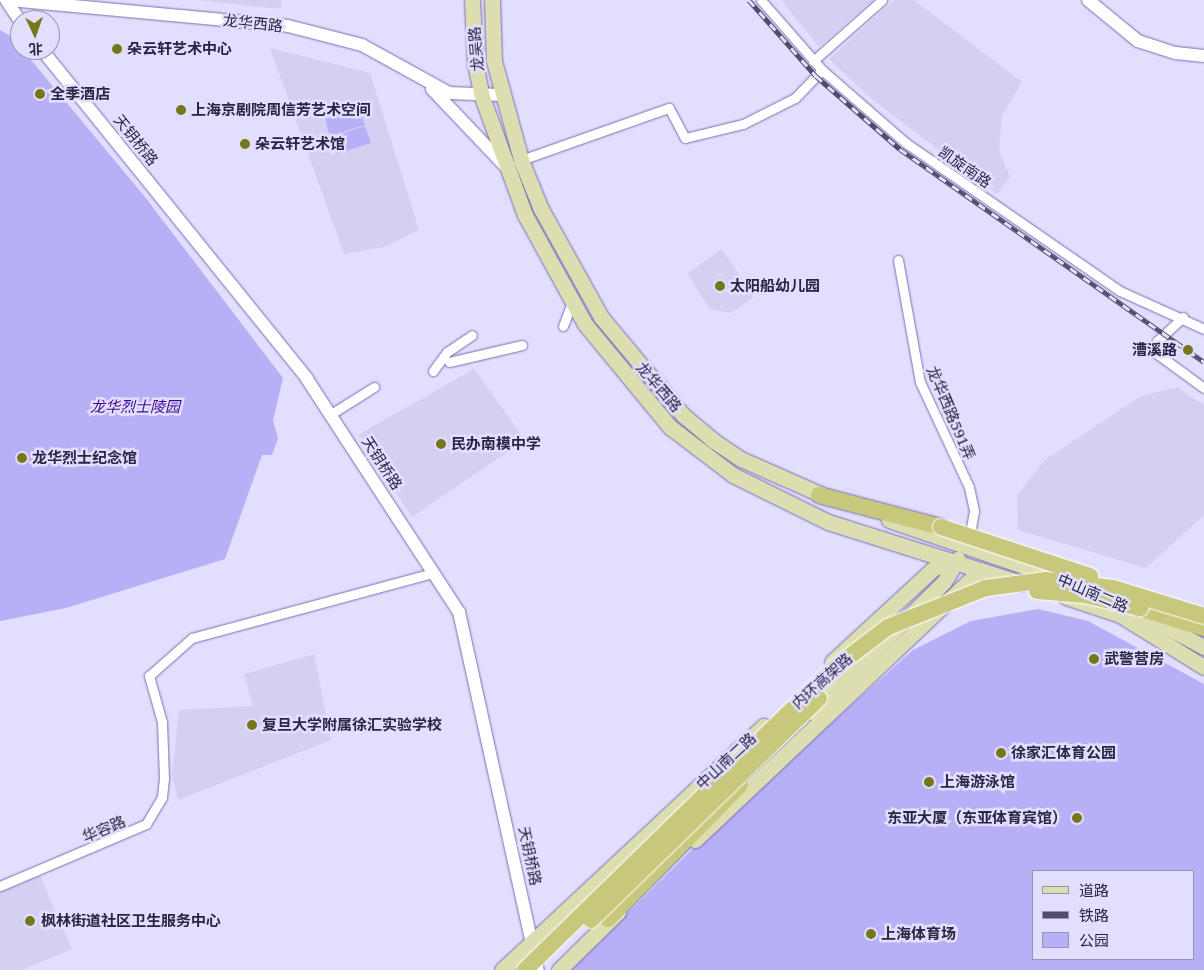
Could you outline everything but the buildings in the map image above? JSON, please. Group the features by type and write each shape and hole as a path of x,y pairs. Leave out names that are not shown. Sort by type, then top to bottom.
{"highway":[{"path":"819,495 941,527 1144,597"},
{"name":"内环高架路","path":"525,970 833,669 888,627 953,598 1026,581 1090,583 1144,597 1204,616"},
{"name":"内环高架路","path":"539,970 841,676 892,638 937,614 987,598 1033,591 1085,594 1204,628"},
{"path":"608,919 787,738 796,720"}],"main road":[{"name":"龙吴路","path":"472,0 475,64 482,97"},
{"name":"龙吴路","path":"492,0 501,95"},
{"name":"龙华西路","path":"501,95 521,160 541,208 602,317 683,415 741,459 819,495 968,546"},
{"name":"龙华西路","path":"482,97 504,165 572,302 628,379 703,456 828,522 955,562"},
{"name":"中山南二路","path":"608,919 622,893 938,588 968,546 1085,587 1204,647"},
{"name":"中山南二路","path":"502,970 531,938 934,568 955,562 1120,615 1204,667"},
{"name":"中山南二路","path":"559,970 608,919 634,901 810,737 981,570"}],"street":[{"name":"龙华西路","path":"8,0 288,26 362,45 449,92 482,97 501,95"},
{"name":"凯旋南路","path":"761,0 822,70 906,143 1120,291 1183,317 1204,329"},
{"path":"813,61 882,0"},
{"path":"1088,0 1138,41 1176,53 1204,56"},
{"name":"天钥桥路","path":"50,60 270,328 331,414 459,612 466,636 539,970"},
{"path":"521,160 669,108 685,138 743,124 795,98 822,70"},
{"path":"421,78 504,165"},
{"name":"龙华西路591弄","path":"898,260 920,382 968,487 974,511 968,546"},
{"path":"563,326 572,302"},
{"path":"1183,317 1157,341 1156,353 1204,388"},
{"path":"433,372 447,352 472,334"},
{"path":"449,362 522,345"},
{"path":"331,414 374,387"},
{"name":"华容路","path":"0,886 146,824 162,797 162,722 150,676 192,638 433,573"}],"shaded area":[{"path":"195,0 281,0 281,9"},
{"path":"781,0 873,0 819,47"},
{"path":"894,0 914,0 1022,82 1002,116 999,150 1010,177 997,194 874,101 829,59"},
{"path":"270,48 370,73 419,230 384,247 344,254"},
{"name":"太阳船幼儿园","path":"722,249 754,297 731,313 710,309 687,274"},
{"name":"民办南模中学","path":"474,369 525,440 412,517 358,435"},
{"path":"1177,387 1204,405 1204,515 1146,568 1018,530 1017,495 1045,460 1141,396"},
{"name":"复旦大学附属徐汇实验学校","path":"314,654 331,740 178,800 172,775 179,710 253,706 244,674"},
{"name":"枫林街道社区卫生服务中心","path":"40,876 72,949 22,970 0,970 0,892"}],"green space":[{"name":"龙华烈士陵园","path":"0,30 10,36 10,60 31,60 145,197 283,378 273,421 278,438 272,455 262,455 225,559 66,608 0,621"},
{"path":"359,108 365,125 330,136 325,119"},
{"path":"365,126 371,143 336,154 331,137"},
{"name":"徐家汇体育公园","path":"1038,609 1088,621 1204,684 1204,970 570,970 720,822 913,650 971,621"}],"railway":[{"path":"749,0 816,76 900,149 1204,362"}],"place":[{"name":"朵云轩艺术中心","path":"117,49"},
{"name":"全季酒店","path":"40,94"},
{"name":"上海京剧院周信芳艺术空间","path":"181,110"},
{"name":"朵云轩艺术馆","path":"245,144"},
{"name":"太阳船幼儿园","path":"720,286"},
{"name":"漕溪路","path":"1188,350"},
{"name":"民办南模中学","path":"441,444"},
{"name":"龙华烈士纪念馆","path":"22,458"},
{"name":"武警营房","path":"1094,659"},
{"name":"复旦大学附属徐汇实验学校","path":"252,725"},
{"name":"徐家汇体育公园","path":"1001,753"},
{"name":"上海游泳馆","path":"929,782"},
{"name":"东亚大厦（东亚体育宾馆）","path":"1077,818"},
{"name":"枫林街道社区卫生服务中心","path":"30,921"},
{"name":"上海体育场","path":"871,934"}]}
